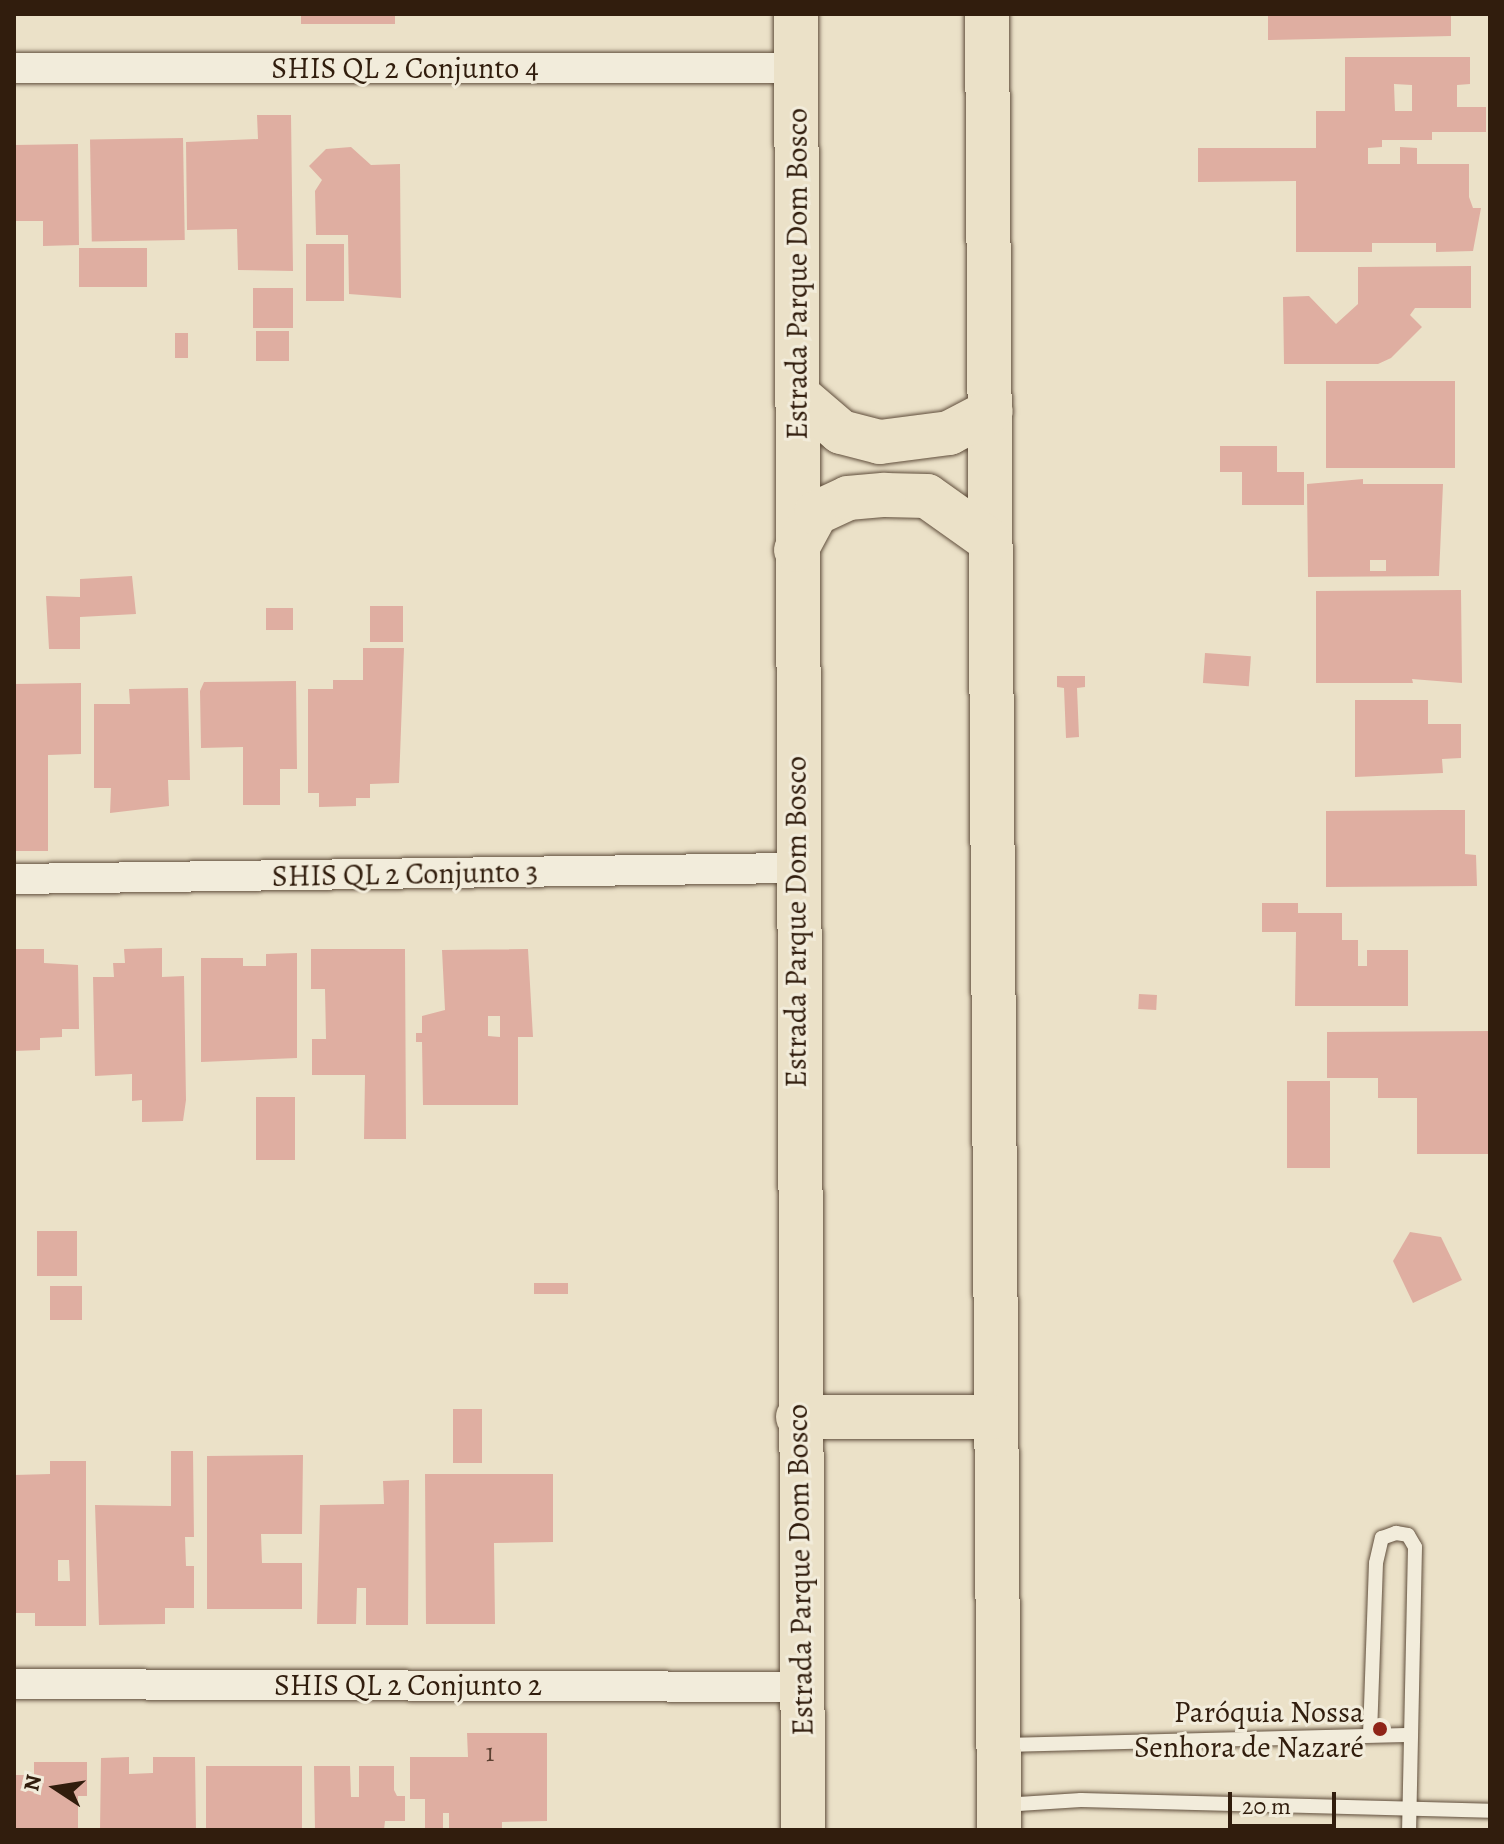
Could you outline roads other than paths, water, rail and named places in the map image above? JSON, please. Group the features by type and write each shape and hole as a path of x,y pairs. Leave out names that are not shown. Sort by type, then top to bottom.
{"main road":[{"name":"Estrada Parque Dom Bosco","path":"796,14 799,396 796,550 798,1417 803,1830"},
{"path":"987,14 998,1818"},
{"path":"799,396 841,432 880,442 949,433 991,411"},
{"path":"796,550 816,513 848,498 885,495 927,496 989,540"},
{"path":"798,1417 994,1417"}],"street":[{"name":"SHIS QL 2 Conjunto 4","path":"14,68 797,68"},
{"name":"SHIS QL 2 Conjunto 3","path":"14,879 796,868"},
{"name":"SHIS QL 2 Conjunto 2","path":"14,1684 802,1687"}],"lane":[{"path":"1370,1735 1376,1563 1382,1538 1396,1533 1408,1535 1415,1547 1409,1830"},
{"path":"998,1745 1409,1735"},
{"path":"998,1818 1081,1800 1490,1811"}],"place":[{"name":"Paróquia Nossa Senhora de Nazaré","path":"1380,1729"}]}
